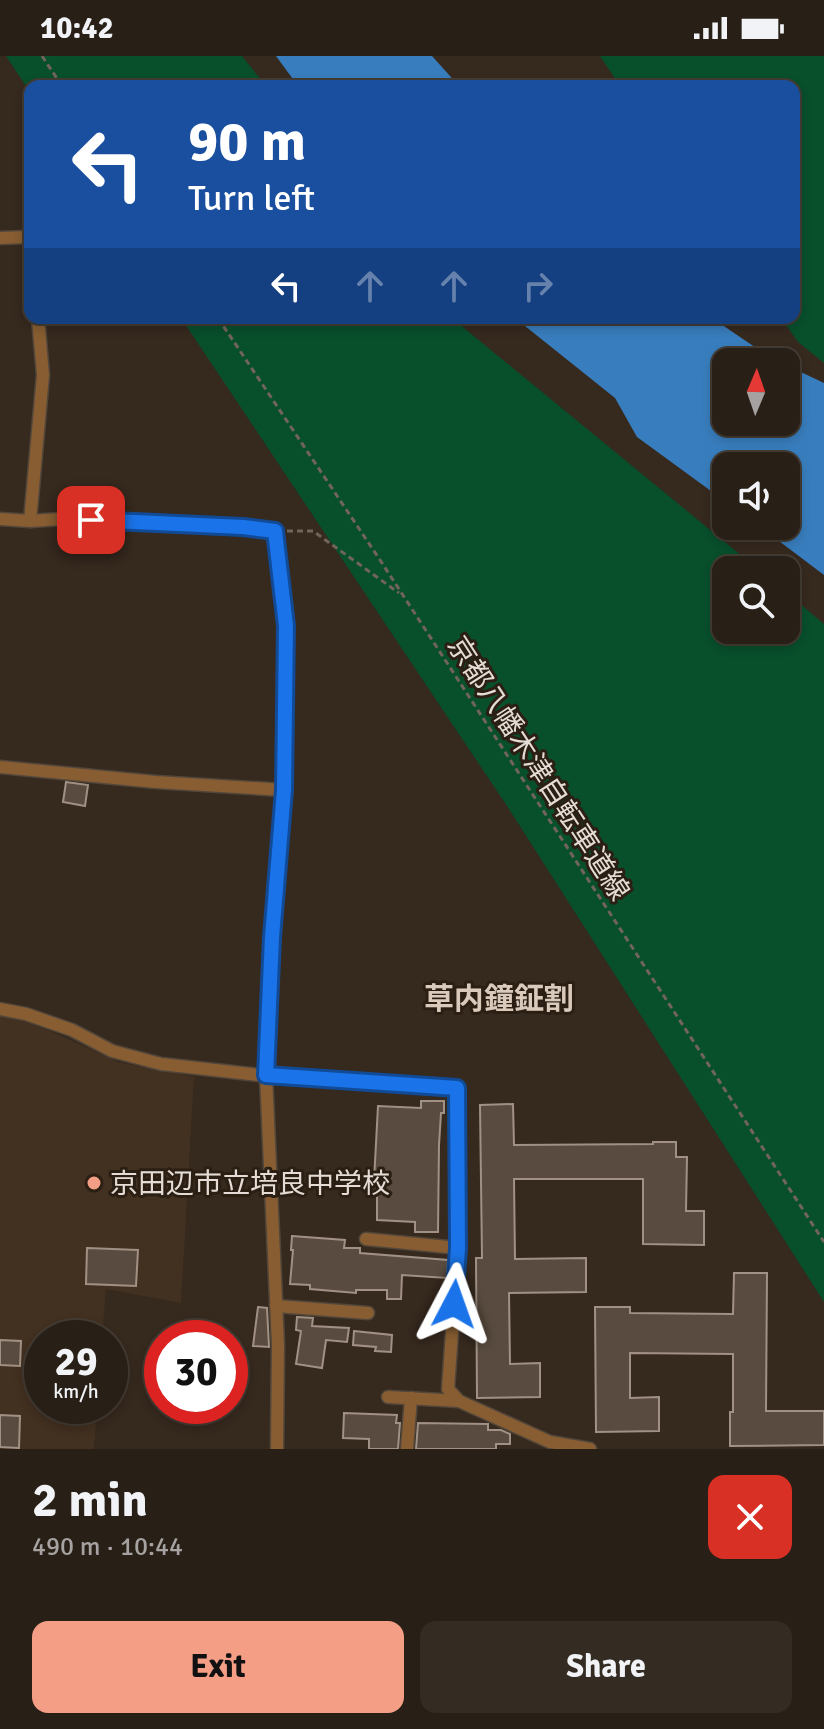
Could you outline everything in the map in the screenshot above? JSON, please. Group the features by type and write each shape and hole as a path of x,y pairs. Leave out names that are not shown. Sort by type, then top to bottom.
{"street":[{"path":"0,238 24,237"},
{"path":"30,521 43,375 39,324"},
{"path":"0,519 61,519 275,531 286,626 284,790 272,937 266,1075 278,1345 277,1449"},
{"path":"0,767 284,790"},
{"path":"0,1009 26,1014 72,1030 112,1051 161,1064 266,1075 457,1088 458,1248 448,1389 459,1401 550,1445 590,1449"},
{"path":"366,1239 458,1248"},
{"path":"276,1306 368,1313"},
{"path":"388,1397 459,1401"},
{"path":"407,1449 411,1398"}],"path":[{"path":"42,56 58,80"},
{"name":"京都八幡木津自転車道線","path":"222,324 824,1242"},
{"path":"275,531 313,531 402,595"}],"shaded area":[{"name":"京田辺市立培良中学校","path":"0,1015 29,1021 118,1062 194,1077 181,1303 106,1289 103,1320 24,1320 24,1424 96,1424 94,1449 0,1449"}],"green space":[{"path":"6,56 242,56 261,80 24,80 24,83"},
{"path":"600,56 824,56 824,363 798,342 785,324 800,324 800,80 616,80"},
{"path":"185,324 461,324 712,531 712,540 722,540 742,556 712,556 712,644 800,644 800,604 824,624 824,1302 507,806"}],"water":[{"path":"276,56 432,56 454,80 294,80"},
{"path":"522,324 721,324 756,348 712,348 712,436 800,436 800,372 824,383 824,575 778,540 800,540 800,452 712,452 712,492 637,437 615,398"}],"building":[{"path":"66,782 88,785 85,806 63,802"},
{"path":"421,1101 444,1101 439,1145 438,1232 415,1232 415,1222 377,1220 377,1194 368,1193 369,1181 374,1181 378,1106 421,1108"},
{"path":"513,1104 514,1145 676,1142 676,1157 687,1157 686,1211 704,1211 704,1245 643,1244 643,1179 514,1179 515,1259 586,1258 586,1292 509,1293 510,1364 540,1363 540,1397 477,1398 476,1258 482,1258 480,1105"},
{"path":"292,1236 345,1240 344,1248 360,1248 360,1253 448,1260 447,1278 402,1275 401,1299 387,1299 387,1290 356,1290 356,1293 290,1284"},
{"path":"87,1248 138,1250 136,1286 86,1284"},
{"path":"734,1273 767,1273 766,1411 824,1411 824,1445 730,1446 733,1354 630,1353 630,1398 659,1397 659,1431 596,1432 595,1307 630,1307 630,1313 733,1314"},
{"path":"258,1307 267,1308 269,1347 253,1346"},
{"path":"297,1317 313,1318 312,1326 349,1328 347,1342 326,1340 322,1368 296,1364 301,1331 296,1330"},
{"path":"354,1331 392,1335 391,1352 353,1345"},
{"path":"0,1340 21,1341 20,1366 0,1365"},
{"path":"344,1413 397,1415 396,1423 400,1423 398,1449 369,1449 369,1439 343,1438"},
{"path":"0,1415 20,1416 19,1448 0,1447"},
{"path":"418,1423 488,1424 488,1430 510,1434 510,1444 496,1444 496,1449 416,1449"}],"place":[{"name":"京田辺市立培良中学校","path":"94,1183"}],"district":[{"name":"草内鐘鉦割","path":"499,999"}],"route":[{"path":"91,520 275,531 286,626 284,790 272,937 266,1075 457,1088 458,1248 454,1304"}]}
